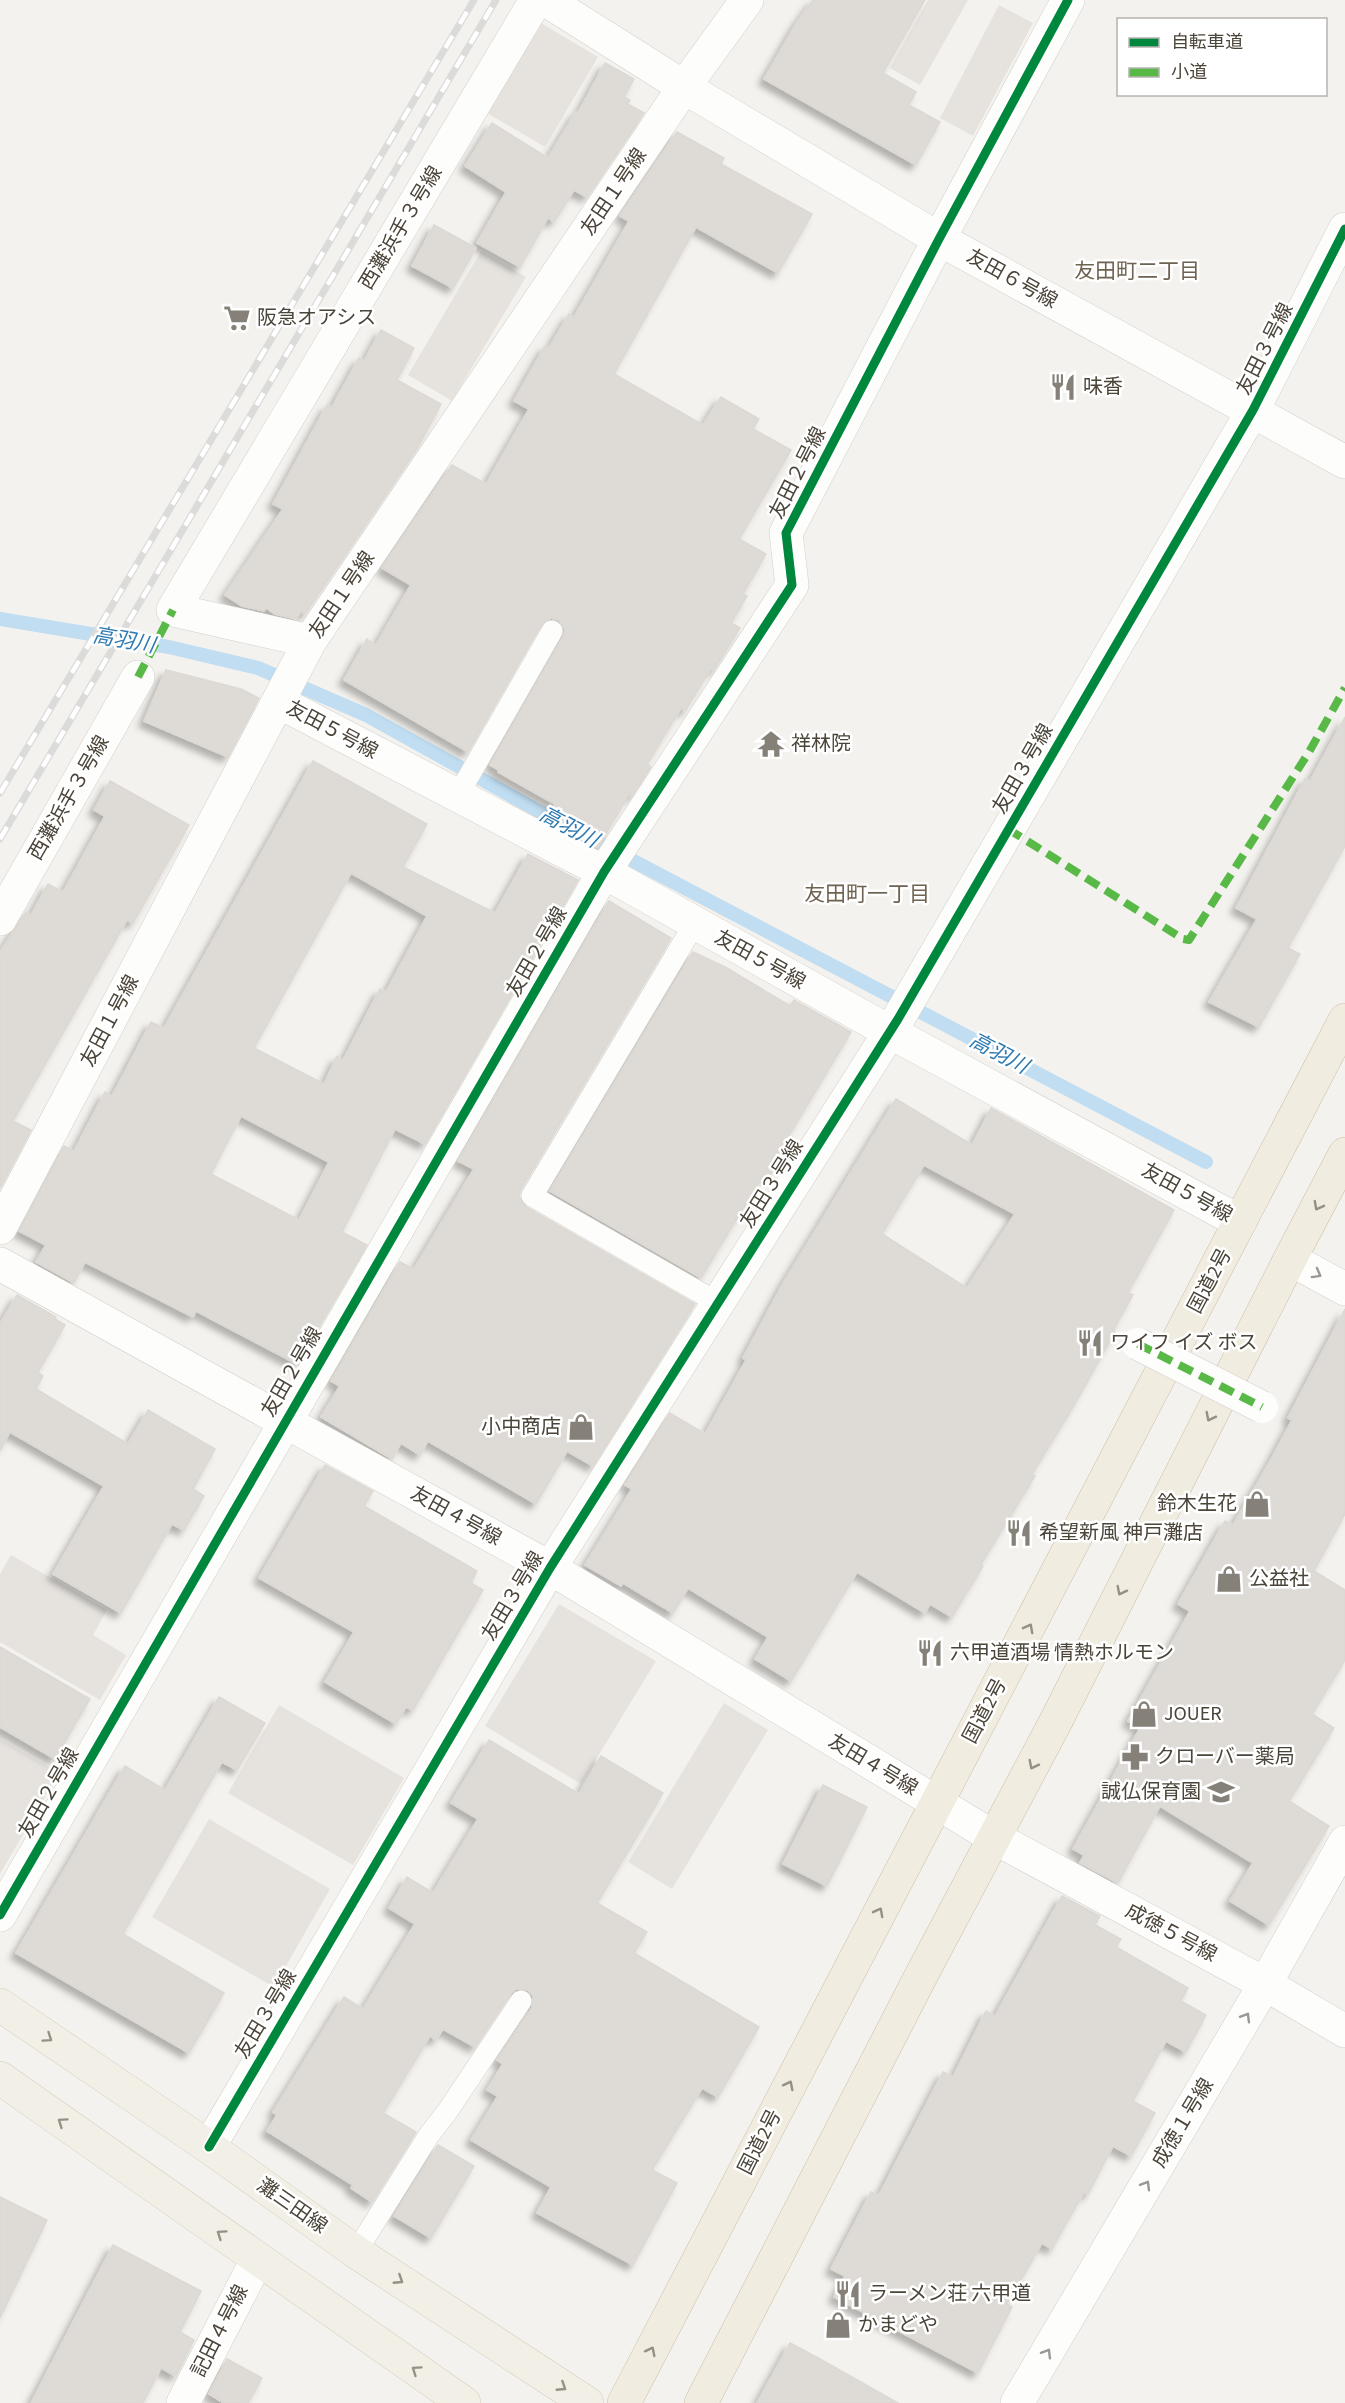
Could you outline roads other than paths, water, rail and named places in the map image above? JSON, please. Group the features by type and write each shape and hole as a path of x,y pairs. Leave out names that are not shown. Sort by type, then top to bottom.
{"highway":[{"name":"国道2号","path":"624,2403 1345,1020"},
{"path":"701,2403 923,1972 995,1838 1345,1154"}],"main road":[{"name":"灘三田線","path":"0,2005 209,2147 356,2252 586,2403"},
{"path":"0,2078 464,2403"}],"street":[{"name":"西灘浜手３号線","path":"306,648 173,610 536,0"},
{"name":"友田６号線","path":"546,0 684,87 939,239 1345,462"},
{"name":"友田１号線","path":"1,1225 306,648 684,87 747,0"},
{"name":"友田２号線","path":"0,1915 285,1421 615,858 792,585 786,533 939,239 1068,0"},
{"name":"友田３号線","path":"209,2147 550,1568 894,1026 1253,411 1345,229"},
{"name":"西灘浜手３号線","path":"0,919 138,677"},
{"name":"友田５号線","path":"282,696 462,789 615,858 695,923 894,1026 1240,1222"},
{"path":"1290,1259 1345,1289"},
{"name":"友田４号線","path":"0,1264 550,1568 995,1838"},
{"path":"1138,1344 1262,1407"},
{"name":"成徳５号線","path":"995,1838 1265,1984 1345,2031"},
{"name":"成徳１号線","path":"1017,2403 1265,1984 1345,1842"},
{"name":"記田４号線","path":"183,2403 257,2260"}],"lane":[{"path":"462,789 552,631"},
{"path":"695,923 532,1196 718,1303"},
{"path":"356,2252 429,2135 447,2112 521,2001"}],"waterway":[{"name":"高羽川","path":"0,619 169,647 258,668 366,715 564,825"},
{"name":"高羽川","path":"584,835 1206,1162"}],"railway":[{"path":"0,793 474,0"},
{"path":"0,839 496,0"}],"place":[{"name":"阪急オアシス","path":"237,318"},
{"name":"味香","path":"1063,387"},
{"name":"祥林院","path":"771,744"},
{"name":"ワイフ イズ ボス","path":"1090,1343"},
{"name":"小中商店","path":"581,1427"},
{"name":"鈴木生花","path":"1257,1504"},
{"name":"希望新風 神戸灘店","path":"1019,1533"},
{"name":"公益社","path":"1229,1579"},
{"name":"六甲道酒場 情熱ホルモン","path":"930,1653"},
{"name":"JOUER","path":"1144,1714"},
{"name":"クローバー薬局","path":"1135,1757"},
{"name":"誠仏保育園","path":"1221,1792"},
{"name":"ラーメン荘 六甲道","path":"848,2294"},
{"name":"かまどや","path":"838,2325"}],"district":[{"name":"友田町二丁目","path":"1137,271"},
{"name":"友田町一丁目","path":"867,894"}]}
